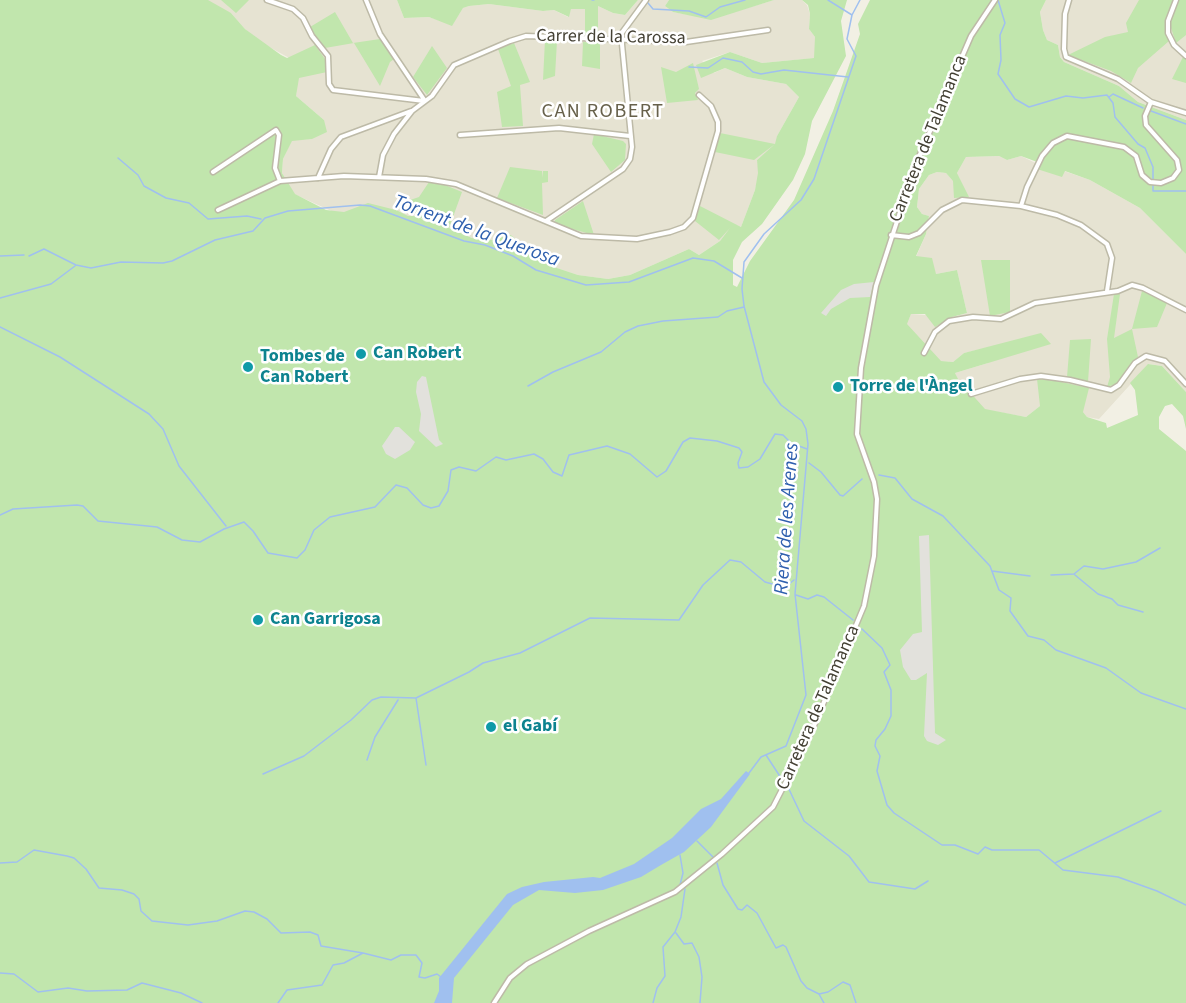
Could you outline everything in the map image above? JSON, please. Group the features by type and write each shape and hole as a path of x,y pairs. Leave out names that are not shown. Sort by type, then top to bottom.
{"street":[{"path":"267,0 293,9 303,18 312,36 328,56 328,84 333,90 425,101"},
{"path":"366,0 380,34 425,101"},
{"path":"545,222 626,166 632,152 621,31 646,0"},
{"path":"1070,0 1065,14 1066,57 1118,79 1150,102 1186,113"},
{"path":"1176,0 1168,21 1168,33 1174,45 1186,56"},
{"name":"Carretera de Talamanca","path":"495,1003 510,978 526,964 589,931 675,892 756,825 776,801 818,720 866,598 874,556 877,508 874,482 858,441 858,396 873,298 909,182 958,63 975,27 993,2"},
{"name":"Carrer de la Carossa","path":"379,177 380,162 387,145 412,111 425,101 457,62 521,37 686,42 768,30"},
{"path":"218,210 280,181 379,177 426,179 456,184 581,236 624,239 670,232 689,223 696,210 718,130 718,122 711,106 699,94"},
{"path":"1021,206 1026,187 1042,156 1053,143 1067,136 1124,147 1136,156 1147,180 1156,183 1173,178 1179,166 1174,156 1146,125 1145,116 1150,102"},
{"path":"318,178 331,149 341,137 412,111"},
{"path":"460,135 559,128 630,136"},
{"path":"213,172 276,130 279,135 275,168 280,181"},
{"path":"891,235 909,237 919,233 954,202 990,201 1021,206 1074,221 1103,239 1112,254 1107,291"},
{"path":"924,353 935,332 949,321 973,317 1001,319 1035,303 1107,291 1138,286 1186,310"},
{"path":"971,394 1020,379 1041,376 1111,390 1119,385 1135,363 1146,356 1164,361 1186,384"}],"shaded area":[{"path":"184,0 397,0 404,18 429,17 452,25 463,8 469,6 489,4 543,11 554,10 568,17 571,9 586,9 598,36 598,6 613,13 625,15 638,0 669,0 665,6 673,12 711,19 774,0 802,0 807,5 810,14 809,29 815,37 815,58 762,63 730,52 702,61 714,73 725,68 747,77 786,84 799,97 777,136 776,144 757,160 759,173 755,190 741,227 734,224 720,241 699,255 689,249 630,275 608,279 578,275 554,267 531,253 511,235 491,240 472,238 457,230 428,223 418,216 385,221 336,213 294,194 282,173 283,159 292,140 312,139 324,120 296,96 297,80 293,60 262,43 231,13"},
{"path":"1046,0 1186,0 1186,120 1138,102 1119,86 1064,62 1060,57 1058,45 1047,40 1043,30 1040,12"},
{"path":"999,156 1007,160 1021,156 1062,176 1064,171 1090,180 1140,208 1186,254 1186,392 1162,366 1149,364 1099,419 1087,417 1083,412 1040,406 1026,417 981,409 962,392 955,373 988,363 998,345 964,353 953,362 912,359 904,330 911,314 952,317 967,313 957,270 936,274 916,257 926,234 929,216 922,214 917,207 919,189 929,175 937,172 946,173 968,197 957,173 966,157"},
{"path":"874,282 870,297 850,298 831,309 826,316 821,313 841,290 854,284"},
{"path":"422,376 426,377 439,440 443,444 436,447 419,431 421,414 416,392 417,382"},
{"path":"395,427 399,427 415,442 410,450 395,459 386,454 382,446"},
{"path":"929,535 935,733 946,740 938,745 927,741 924,736 927,673 916,680 911,680 903,667 900,650 913,634 922,632 919,536"}],"green space":[{"path":"0,0 208,0 231,13 245,29 287,58 315,45 325,59 327,72 299,78 296,96 324,120 327,132 312,139 292,141 283,159 282,173 295,194 326,210 344,212 368,203 396,210 408,216 418,216 428,224 404,202 419,197 429,182 445,185 462,192 449,228 472,238 491,240 511,235 531,253 554,267 578,275 608,279 630,275 689,249 699,255 720,241 730,228 719,240 695,221 700,206 741,227 755,190 758,173 757,160 775,144 777,136 799,97 786,84 747,77 725,68 701,78 696,65 730,52 762,63 814,58 815,37 809,29 808,5 802,0 847,0 841,21 846,56 812,121 805,154 793,180 762,224 742,242 733,260 733,285 737,287 750,261 794,200 833,111 860,34 858,24 870,0 1046,0 1040,12 1043,30 1047,40 1058,45 1060,57 1064,62 1119,86 1138,102 1186,120 1186,254 1140,208 1090,180 1065,171 1062,177 1037,169 1040,163 1021,156 1007,160 999,156 966,157 957,173 969,197 954,198 953,181 946,173 937,172 929,175 919,189 917,207 922,214 929,216 926,234 916,256 932,258 936,274 957,270 967,313 952,317 935,327 925,314 911,314 907,324 941,361 953,362 964,353 1041,333 1051,344 955,373 985,409 1026,417 1040,406 1037,379 1052,380 1089,388 1083,412 1087,417 1106,423 1107,428 1138,415 1135,390 1130,383 1148,364 1162,366 1186,392 1186,429 1183,416 1172,404 1165,406 1159,417 1159,429 1186,451 1186,1003 0,1003"},
{"path":"221,0 249,0 236,13"},
{"path":"397,0 638,0 625,15 613,13 598,6 598,36 585,35 585,9 571,9 569,17 554,10 543,11 489,4 469,6 463,8 452,26 429,17 404,18"},
{"path":"669,0 774,0 711,20 673,12 665,6"},
{"path":"1139,0 1173,0 1165,24 1169,41 1138,68 1131,83 1111,71 1068,55 1105,37 1128,32 1126,23"},
{"path":"1178,0 1186,0 1186,35 1176,43 1170,25"},
{"path":"335,12 353,43 380,39 394,59 390,62 380,86 354,43 325,48 313,32 310,27"},
{"path":"545,40 557,41 555,76 543,80"},
{"path":"583,42 600,43 600,69 582,66"},
{"path":"514,43 530,82 520,85 523,126 502,127 497,92 511,86 498,49"},
{"path":"432,46 447,68 427,95 413,77"},
{"path":"1183,57 1186,58 1186,83 1172,79"},
{"path":"693,63 699,89 695,93 698,100 667,103 661,67 676,72"},
{"path":"720,133 775,144 754,160 715,152"},
{"path":"594,134 623,141 626,144 625,160 611,172 592,144"},
{"path":"510,167 542,171 543,178 543,171 548,171 548,182 542,183 543,215 497,198"},
{"path":"583,201 594,235 554,224 555,220"},
{"path":"981,260 1010,260 1010,312 990,316"},
{"path":"1142,291 1167,303 1157,327 1132,329"},
{"path":"1114,294 1120,294 1114,338 1132,329 1138,357 1116,384 1107,387 1110,377 1107,339"},
{"path":"1091,339 1088,382 1067,377 1070,340"}],"water":[{"path":"746,771 750,774 711,827 684,852 641,877 603,890 575,893 539,890 513,905 454,978 452,1003 434,1003 439,991 439,978 507,894 522,887 544,882 600,878 634,864 672,838 701,809 721,799"}],"waterway":[{"path":"648,3 653,9 689,11 706,17 720,7 745,0"},
{"path":"828,0 852,15"},
{"name":"Riera de les Arenes","path":"749,773 761,757 786,746 806,695 795,594 808,444 806,429 802,421 781,405 764,382 744,306 742,289 744,262 764,234 801,200 814,179 856,56 847,39 852,15 860,0"},
{"path":"998,0 1005,23 1000,35 1001,60 998,74 1015,99 1029,107 1066,96 1083,98 1107,95 1113,103 1115,117 1138,144 1145,148 1153,167 1153,191 1186,191"},
{"path":"689,67 708,68 723,58 742,62 753,72 761,74 784,70 848,77"},
{"path":"1109,97 1113,94 1143,108"},
{"path":"1151,111 1186,124"},
{"path":"118,158 138,175 144,186 166,198 189,203 208,219 247,216 261,219"},
{"name":"Torrent de la Querosa","path":"29,256 44,249 76,265 91,268 121,262 163,263 172,261 215,240 253,231 265,218 288,211 360,205 370,206 464,241 485,245 513,256 536,270 586,285 629,282 693,258 714,261 742,278"},
{"name":"Torrent de la Querosa","path":"0,256 24,255"},
{"path":"0,298 51,284 75,266"},
{"path":"528,386 553,372 601,352 625,332 638,326 663,321 718,317 727,311 744,307"},
{"path":"0,327 60,357 149,414 163,429 179,466 226,526"},
{"path":"0,515 13,509 77,505 83,506 98,521 157,527 182,540 200,542 224,529 244,522 268,553 297,558 305,550 314,530 330,517 375,507 396,485 407,488 423,505 431,508 439,506 448,491 451,470 459,467 476,471 496,457 506,460 534,454 543,459 553,472 562,476 569,455 607,446 630,454 657,477 666,471 683,442 690,438 717,441 739,448 742,452 738,463 739,468 748,467 760,459 775,434 783,435 791,443 807,449"},
{"path":"809,463 821,472 843,496 862,479"},
{"path":"879,475 895,478 912,499 943,516 990,566 999,590 1011,598 1010,611 1028,636 1044,640 1056,650 1106,668 1141,693 1186,709"},
{"path":"1051,575 1074,574 1084,566 1103,569 1136,562 1160,548"},
{"path":"263,774 304,756 351,720 372,700 381,697 416,698 483,663 520,653 590,618 679,620 703,585 730,560 741,562 765,582 776,585 789,584 794,580"},
{"path":"992,571 1030,576"},
{"path":"1075,575 1098,594 1112,599 1118,605 1143,612"},
{"path":"796,595 808,599 817,595 824,597 853,620"},
{"path":"862,629 882,648 890,665 884,672 891,690 891,716 885,729 876,740 875,746 880,756 877,771 887,805 894,813 942,845 955,845 978,854 985,847 992,850 1039,850 1063,870 1118,877 1157,891 1186,905"},
{"path":"416,698 426,765"},
{"path":"367,760 375,737 398,700"},
{"path":"766,755 783,781"},
{"path":"787,785 804,821 849,856 869,882 915,889 928,881"},
{"path":"1055,863 1161,811"},
{"path":"697,841 713,857"},
{"path":"0,863 17,862 34,850 67,856 74,858 86,869 99,888 122,890 134,894 139,899 141,911 152,921 188,925 217,921 245,911 254,912 267,919 281,933 310,932 318,935 321,946 363,953"},
{"path":"680,855 683,873 680,885"},
{"path":"717,863 723,885 738,909 742,910 747,905 757,913 776,948 783,945 786,947 801,981 807,988 819,994 828,992 843,982 850,985 856,1003"},
{"path":"653,1003 657,988 665,976 663,947 675,932 681,917 685,889"},
{"path":"676,933 684,944 692,943 699,957 702,977 700,1003"},
{"path":"278,1003 287,990 322,985 333,965 344,963 363,953 391,960 401,955 416,955 422,963 419,977 425,978 437,974 441,977"},
{"path":"0,973 14,974 38,992 68,988 87,991 127,990 142,983 181,993 202,1003"},
{"path":"819,994 824,1003"}],"place":[{"name":"Can Robert","path":"361,354"},
{"name":"Tombes de Can Robert","path":"248,367"},
{"name":"Torre de l'Àngel","path":"838,387"},
{"name":"Can Garrigosa","path":"258,620"},
{"name":"el Gabí","path":"491,727"}],"district":[{"name":"CAN ROBERT","path":"603,113"}]}
